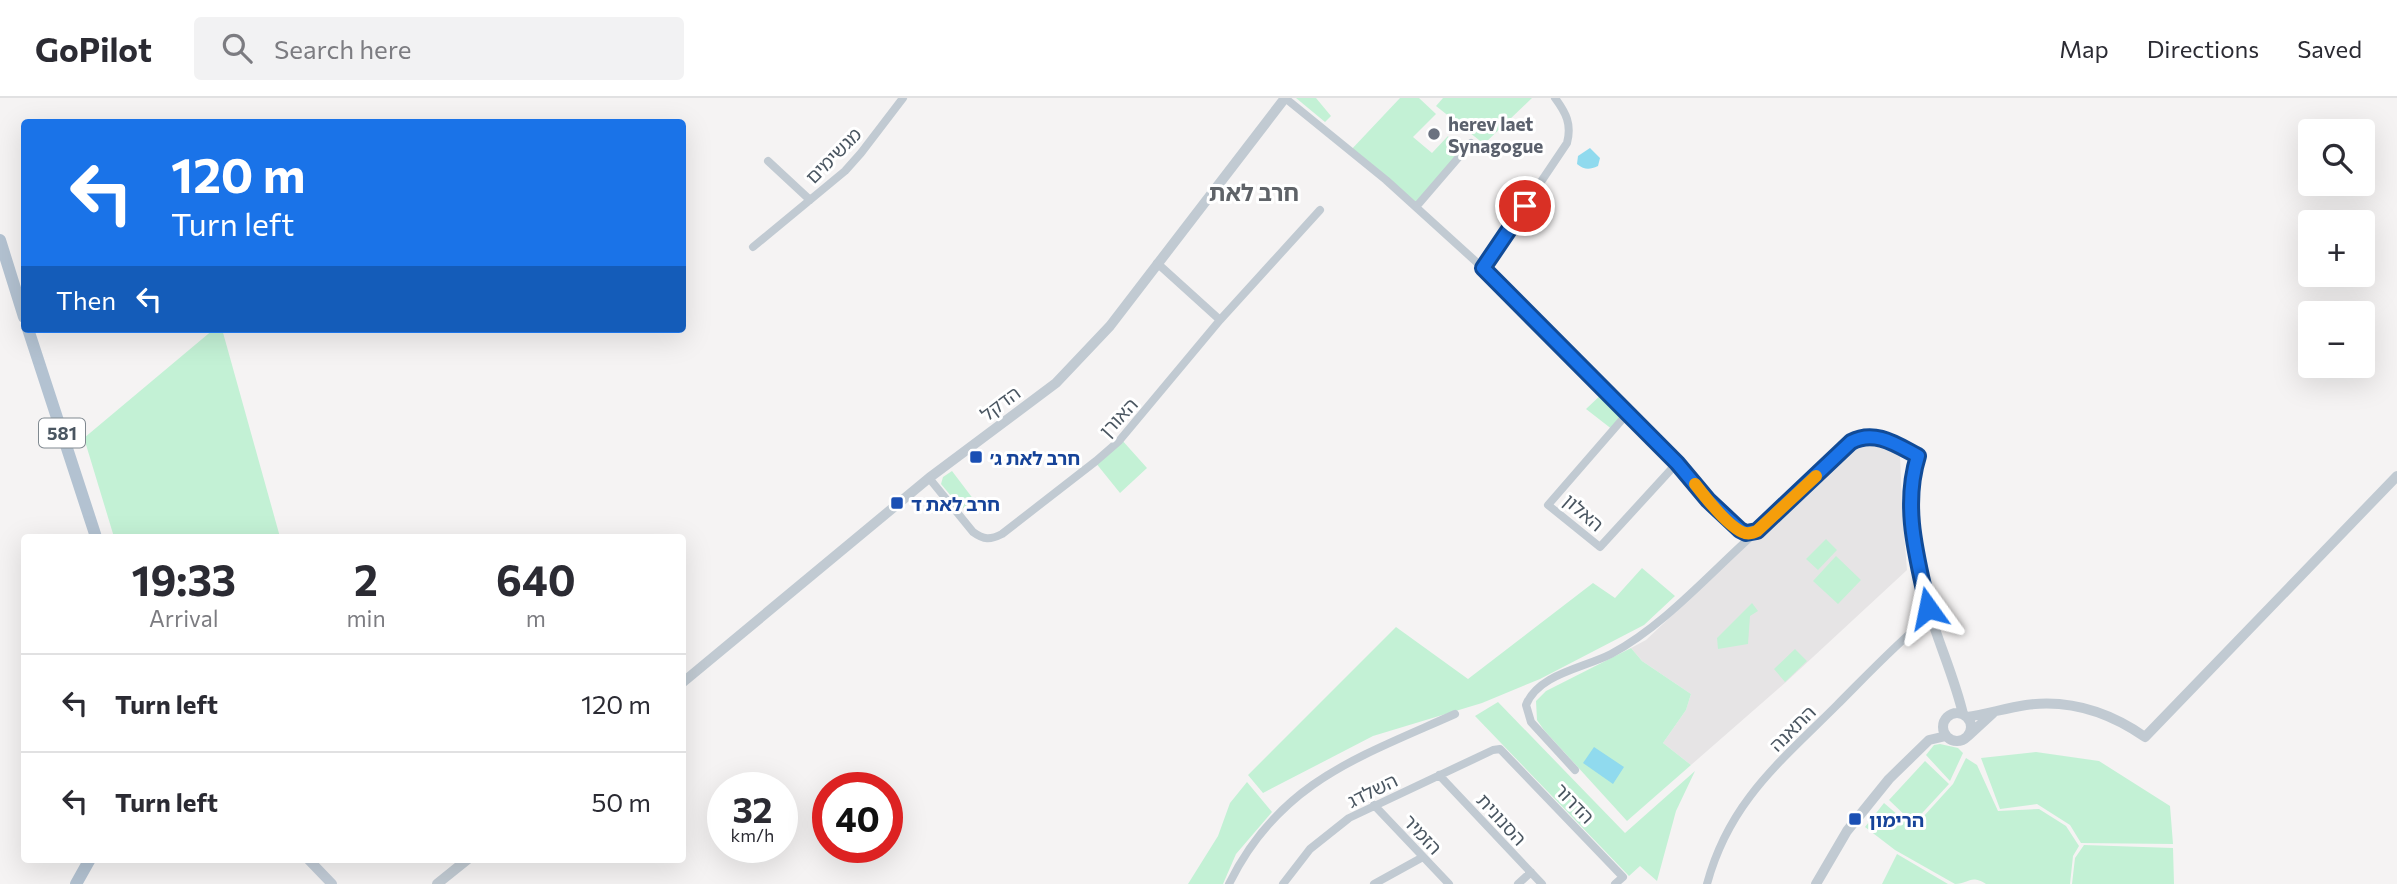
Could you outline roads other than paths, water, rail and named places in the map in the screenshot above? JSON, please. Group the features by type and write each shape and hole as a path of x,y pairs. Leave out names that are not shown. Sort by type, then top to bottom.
{"main road":[{"path":"0,240 21,307"},
{"name":"581","path":"29,333 95,534"},
{"path":"76,884 88,863"},
{"path":"82,884 94,863"},
{"path":"312,863 332,884"}],"street":[{"name":"מגשימים","path":"753,247 845,171 904,98"},
{"path":"1285,98 1416,207 1483,268 1677,463 1708,500 1734,525 1746,533 1757,531"},
{"name":"הדקל","path":"686,680 929,478 1056,383 1094,345 1285,98"},
{"path":"1483,268 1567,143 1570,130 1567,116 1555,98"},
{"path":"1416,207 1471,143"},
{"name":"מגשימים","path":"768,162 810,200"},
{"name":"האורן","path":"929,478 973,532 982,538 992,539 1002,534 1119,441 1220,320 1320,210"},
{"path":"1157,263 1220,320"},
{"name":"האלון","path":"1627,414 1548,505 1600,547 1677,463"},
{"path":"1575,770 1531,722 1526,705 1534,690 1549,680 1592,663 1631,642 1666,614 1851,442 1861,437 1883,439 1918,456 1911,485 1911,525 1930,616 1971,729 1967,737"},
{"path":"1951,714 1993,713 2029,705 2071,705 2108,715 2145,737 2397,476"},
{"name":"התאנה","path":"1707,884 1725,833 1751,794 1930,616"},
{"path":"1946,736 1944,723 1958,701 1958,690"},
{"path":"1229,884 1255,838 1296,796 1335,769 1455,713"},
{"path":"1816,884 1847,831 1889,779 1929,740 1946,736 1954,741 1967,737 1993,713"},
{"name":"השלדג","path":"1283,884 1298,862 1322,838 1349,818 1493,750"},
{"name":"הדרור","path":"1493,750 1503,751 1623,877 1615,884"},
{"name":"הסנונית","path":"1440,775 1542,884"},
{"name":"הזמיר","path":"1374,805 1449,884"},
{"path":"1374,884 1423,856"},
{"path":"437,884 463,863"},
{"path":"1518,884 1531,872"}],"water":[{"path":"1590,148 1600,158 1598,166 1590,169 1577,164 1578,156"},
{"path":"1594,747 1624,767 1613,784 1583,763"}],"place":[{"name":"herev laet Synagogue","path":"1434,134"},
{"name":"חרב לאת ג׳","path":"976,457"},
{"name":"חרב לאת ד","path":"897,503"},
{"name":"הרימון","path":"1855,819"}],"district":[{"name":"חרב לאת","path":"1254,192"}]}
